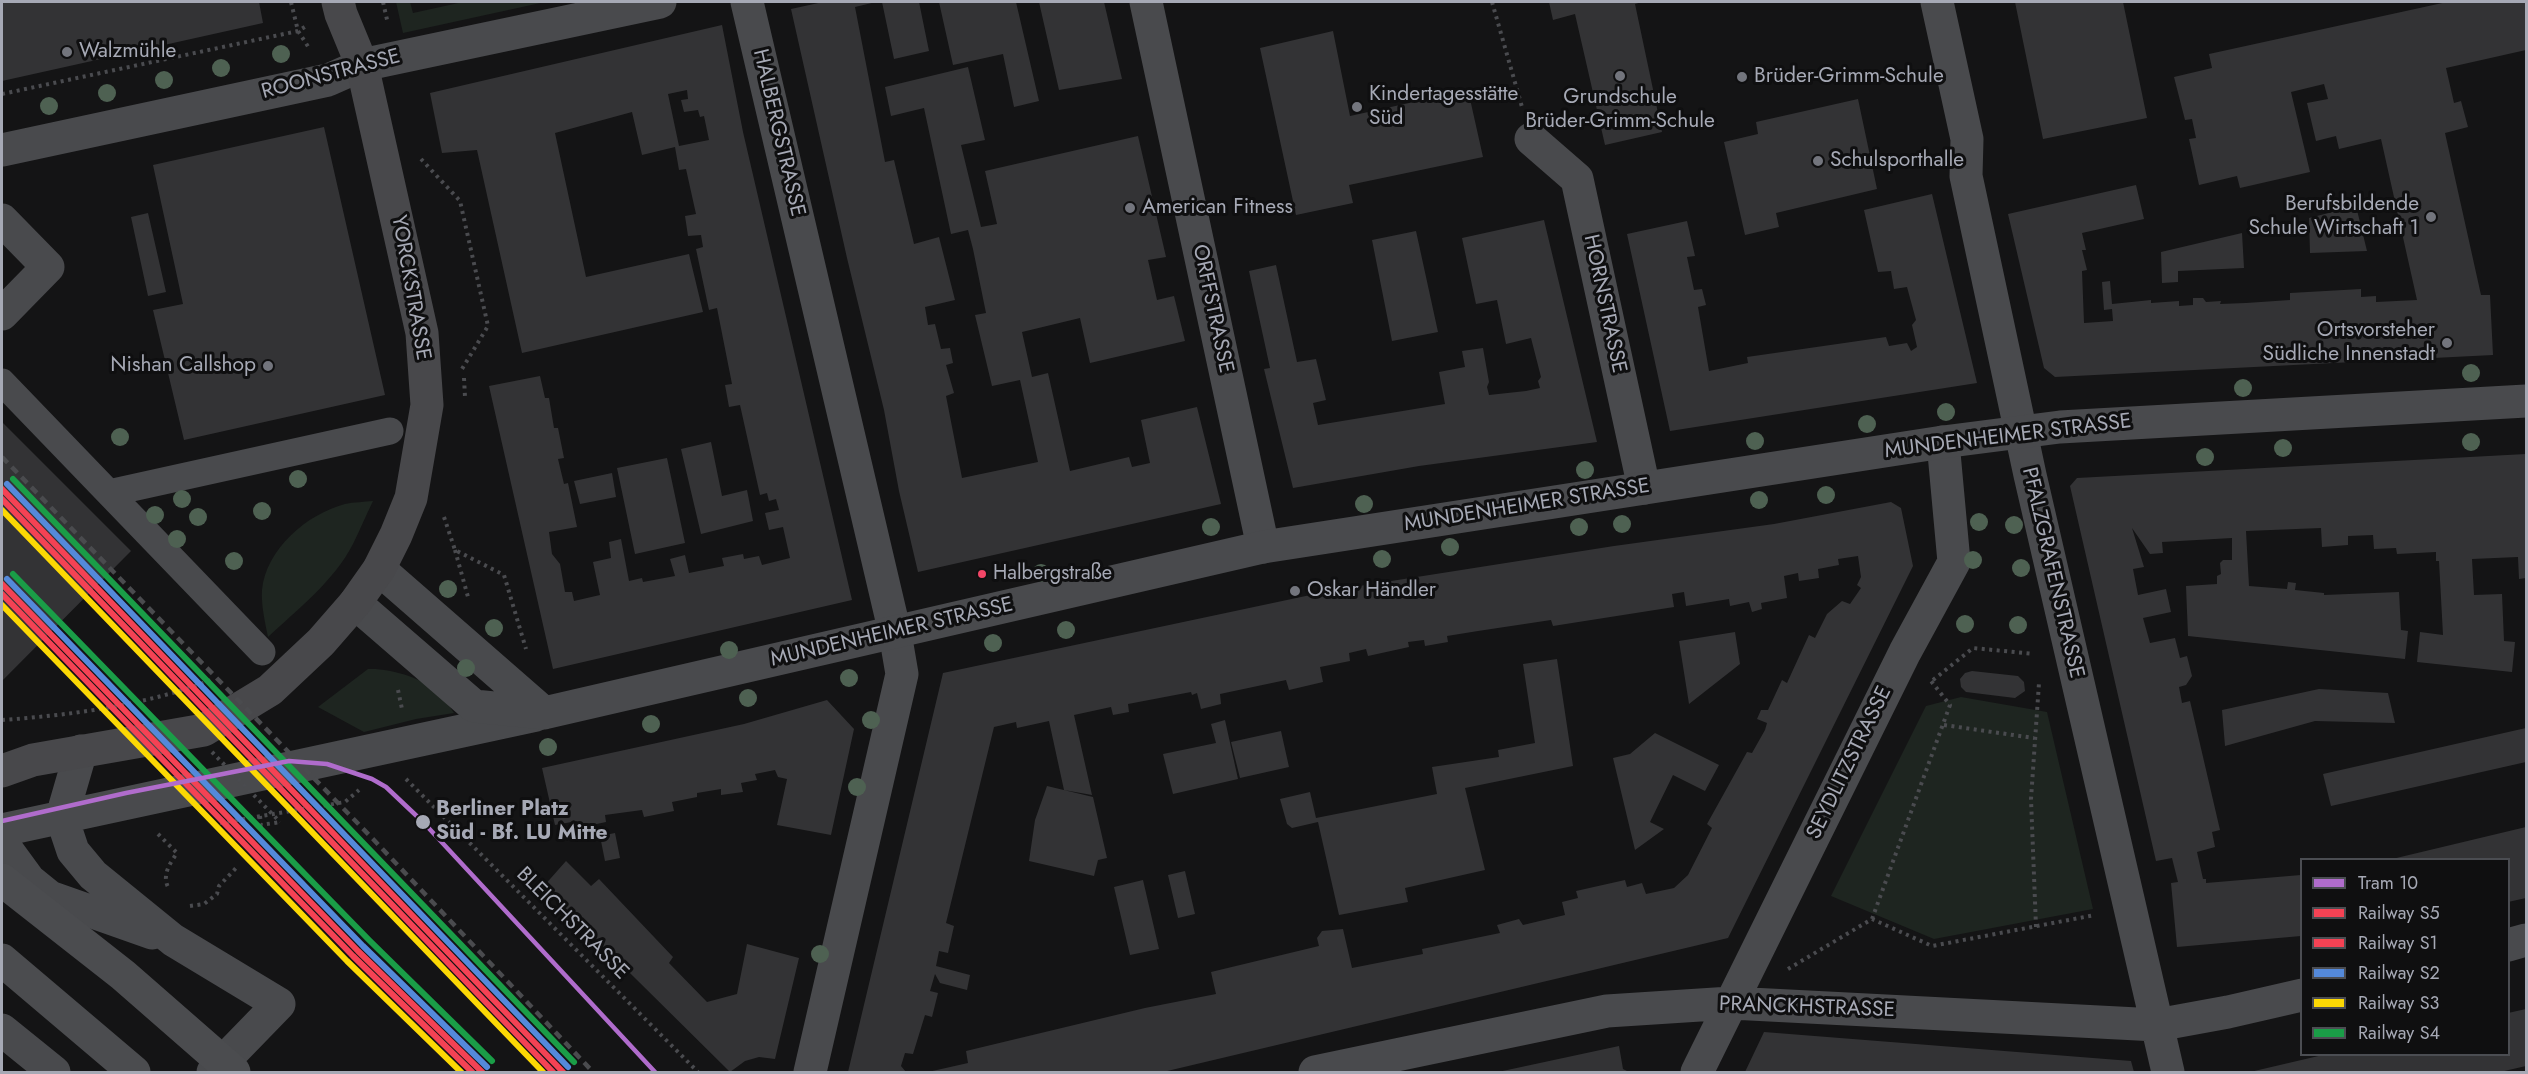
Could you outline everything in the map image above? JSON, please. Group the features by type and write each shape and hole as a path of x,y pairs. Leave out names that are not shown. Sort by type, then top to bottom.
{"highway":[{"path":"2,880 123,975 234,1072"},
{"path":"2,960 134,1072"}],"main road":[{"name":"YORCKSTRASSE","path":"2,771 33,760 204,729 270,690 321,642 355,603 379,569 411,498 427,405 422,333 362,64 339,8"}],"street":[{"name":"ROONSTRASSE","path":"2,150 328,80 362,64 660,2"},
{"name":"HALBERGSTRASSE","path":"747,2 895,633 902,674 810,1072"},
{"name":"ORFFSTRASSE","path":"1146,2 1263,547"},
{"name":"PFALZGRAFENSTRASSE","path":"1936,2 1967,139 1966,176 2020,432 2056,654 2129,907 2168,1072"},
{"name":"HORNSTRASSE","path":"1531,140 1577,179 1644,488"},
{"path":"2,220 48,267 2,314"},
{"path":"2,382 262,651"},
{"name":"MUNDENHEIMER STRASSE","path":"2,830 544,713 1263,547 1943,442 2080,425 2526,401"},
{"path":"109,494 390,431"},
{"name":"SEYDLITZSTRASSE","path":"1697,1072 1905,652 1954,562 1943,442"},
{"path":"379,569 544,713"},
{"path":"355,603 474,706 544,713"},
{"path":"81,751 65,806 65,827 73,851 93,875 173,940 279,1004 213,1072"},
{"path":"2,843 29,880 50,897 173,940"},
{"path":"2510,944 2526,940"},
{"name":"PRANCKHSTRASSE","path":"1315,1072 1607,1011 1731,1003 2157,1025 2300,995"},
{"path":"2,1030 54,1072"}],"path":[{"path":"1492,2 1531,140"},
{"path":"2,94 298,31 339,8 383,3 395,58"},
{"path":"419,158 460,201 488,326 462,368 466,391 464,402"},
{"path":"443,515 455,550 504,575 527,654"},
{"path":"1931,681 1973,648 2056,654 2034,738 2031,799 2036,927"},
{"path":"1781,973 1872,919 1950,705 1905,652"},
{"path":"1944,725 2034,738"},
{"path":"212,752 280,822 261,825 260,816"},
{"name":"BLEICHSTRASSE","path":"399,772 698,1072"},
{"path":"158,834 177,853 169,864 165,881 170,891"},
{"path":"182,903 190,906 204,904 217,894 219,886 237,867"},
{"path":"1872,919 1932,945 2036,927 2129,907"}],"shaded area":[{"path":"396,2 410,2 413,13 463,2 545,2 403,33"},
{"path":"373,501 353,544 336,570 315,594 268,637 262,590 265,575 280,547 303,525 331,509 345,504"},
{"path":"368,669 396,672 425,683 440,694 454,713 416,719 364,732 318,707"},
{"path":"1961,697 2047,712 2093,909 1934,939 1831,896 1926,706"}],"building":[{"name":"Walzmühle","path":"2,2 259,2 263,23 2,81"},
{"path":"823,2 876,2 855,7 885,162 894,160 914,244 939,237 955,300 925,307 928,325 935,324 941,349 950,348 953,363 946,365 954,393 946,396 962,478 1038,462 1020,380 992,386 975,315 986,313 973,249 968,230 951,234 924,108 891,116 885,87 968,67 985,140 961,145 981,227 997,224 985,171 1138,136 1166,257 1148,260 1157,300 1174,296 1185,341 1090,363 1080,318 1022,332 1032,377 1048,373 1070,471 1129,457 1132,467 1150,463 1141,420 1197,407 1221,504 918,572 899,491 884,410 791,9"},
{"path":"882,2 919,2 929,51 894,59"},
{"path":"939,2 1016,2 1039,101 1014,107 1003,54 953,65"},
{"path":"1039,2 1104,2 1122,79 1059,90"},
{"name":"Grundschule Brüder-Grimm-Schule","path":"1549,2 1642,2 1635,4 1662,132 1605,145 1575,14 1553,20"},
{"path":"2015,2 2123,2 2147,118 2043,139"},
{"path":"2447,2 2526,2 2526,50 2446,68 2454,103 2461,101 2468,127 2445,133 2481,295 2490,295 2493,355 2055,377 2044,368 2008,214 2136,185 2144,219 2082,233 2086,250 2082,250 2087,270 2082,271 2084,323 2113,321 2112,309 2104,310 2102,282 2110,281 2112,304 2151,300 2151,303 2179,301 2179,306 2193,305 2193,298 2203,298 2206,302 2221,301 2220,304 2246,303 2290,300 2290,293 2361,289 2361,297 2376,296 2376,302 2417,300 2381,139 2339,149 2336,136 2316,141 2307,103 2328,99 2324,84 2291,92 2310,172 2240,188 2237,176 2199,185 2189,139 2196,138 2192,119 2185,120 2174,77 2212,68 2209,54"},
{"path":"722,25 743,132 852,600 553,669 489,386 540,376 545,398 549,398 554,428 558,428 564,458 558,459 564,484 568,483 577,527 549,532 552,554 560,564 565,592 572,592 574,601 600,595 593,562 611,558 609,542 621,539 629,581 642,578 643,582 675,576 670,559 685,555 689,573 724,566 722,558 743,554 744,559 759,556 762,565 790,558 783,527 769,530 765,513 779,510 776,499 769,501 767,493 760,495 740,405 729,407 725,385 732,384 717,308 709,310 696,249 703,247 701,235 688,236 685,216 696,214 686,169 679,170 675,147 642,155 632,112 555,133 586,277 689,254 703,312 522,353 477,150 442,153 430,93","holes":["687,90 688,99 681,100 684,112 698,110 700,117 704,116 709,140 679,146 668,94"]},
{"path":"1333,31 1350,116 1468,90 1483,157 1349,185 1353,203 1296,215 1260,48"},
{"name":"Schulsporthalle","path":"1858,99 1877,189 1776,213 1779,227 1745,235 1724,142 1758,134 1756,122"},
{"path":"324,127 385,395 184,440 153,310 183,304 153,165"},
{"path":"1932,194 1977,383 1670,431 1627,234 1687,221 1695,256 1687,257 1694,290 1702,289 1706,305 1698,307 1709,371 1748,363 1747,357 1886,337 1889,346 1907,343 1911,351 1917,347 1912,325 1916,320 1907,287 1894,289 1891,271 1878,272 1864,210"},
{"path":"2356,206 2367,251 2310,253 2309,218"},
{"path":"148,213 166,292 148,296 131,217"},
{"path":"1544,220 1597,442 1419,466 1293,488 1264,369 1270,368 1249,271 1276,265 1297,362 1316,359 1326,400 1313,403 1318,425 1445,404 1439,372 1465,367 1462,351 1483,348 1489,395 1526,391 1540,388 1538,381 1541,377 1531,338 1506,344 1497,300 1476,304 1462,238"},
{"path":"1416,231 1438,332 1392,341 1372,240"},
{"path":"2242,233 2244,268 2178,271 2178,282 2162,283 2161,252"},
{"path":"2,422 131,551 2,681"},
{"path":"711,442 722,496 747,490 753,521 701,534 681,449"},
{"path":"2526,454 2526,578 2519,579 2518,557 2472,559 2474,595 2502,594 2504,641 2515,642 2512,672 2417,662 2420,632 2443,635 2439,561 2436,561 2436,552 2397,554 2396,548 2374,549 2373,535 2348,536 2348,545 2322,547 2321,528 2246,531 2249,586 2287,589 2288,582 2296,583 2295,590 2324,593 2324,595 2399,592 2401,630 2408,631 2405,659 2188,636 2186,586 2217,584 2217,576 2221,574 2220,563 2223,560 2232,560 2232,538 2162,542 2163,553 2150,554 2132,528 2144,567 2133,569 2138,595 2166,589 2171,612 2143,618 2150,643 2175,638 2180,658 2187,656 2192,676 2186,685 2179,687 2182,703 2190,701 2220,830 2212,832 2215,847 2197,852 2203,879 2206,879 2206,883 2300,875 2300,936 2177,947 2171,883 2178,882 2172,858 2156,861 2070,486 2077,478"},
{"path":"667,458 685,543 635,554 617,468"},
{"path":"612,473 616,497 580,504 574,481"},
{"path":"1891,502 1901,508 1913,566 1728,938 1163,1072 928,1072 968,1063 966,1051 1145,1008 1216,994 1211,972 1319,946 1317,938 1322,931 1343,929 1352,968 1423,954 1422,949 1500,933 1497,925 1519,919 1523,925 1565,915 1562,902 1578,898 1576,891 1625,880 1627,887 1642,883 1646,894 1674,888 1688,875 1712,828 1707,824 1747,752 1752,753 1765,730 1767,723 1757,719 1761,710 1768,710 1782,680 1787,683 1809,635 1815,638 1827,614 1842,601 1850,604 1861,588 1857,585 1861,577 1858,556 1838,559 1839,565 1818,569 1819,578 1799,581 1798,573 1784,576 1787,598 1761,603 1762,609 1752,612 1749,602 1730,606 1729,599 1686,606 1684,592 1672,594 1674,607 1553,626 1551,620 1478,631 1447,636 1448,642 1425,646 1424,640 1408,642 1409,647 1368,656 1366,649 1349,653 1350,661 1320,667 1323,682 1289,690 1286,680 1220,694 1221,704 1201,709 1197,693 1192,695 1191,692 1128,704 1129,712 1113,715 1111,707 1074,715 1092,795 1064,790 1049,721 1017,728 1016,722 994,727 946,923 954,926 948,953 939,951 936,966 970,975 967,990 940,983 935,974 930,991 938,993 932,1017 925,1015 913,1054 905,1053 901,1066 906,1072 848,1072 943,673 1334,590 1614,546 1774,524"},
{"path":"1735,632 1740,664 1689,704 1679,641"},
{"path":"1557,659 1573,766 1465,788 1485,870 1405,888 1408,902 1339,915 1318,822 1292,828 1287,824 1280,799 1310,792 1316,818 1437,794 1432,767 1499,757 1498,750 1535,743 1523,664"},
{"path":"1972,671 2018,676 2024,682 2025,691 2015,698 1966,692 1961,687 1960,679 1965,673"},
{"path":"2319,689 2388,693 2395,723 2315,721 2225,746 2222,710"},
{"path":"827,700 854,729 831,835 777,825 787,779 778,777 775,770 755,774 757,780 741,783 743,792 721,795 721,789 697,793 697,797 672,802 674,811 644,817 642,810 605,815 606,822 578,828 577,821 555,825 542,768 744,724"},
{"path":"1225,720 1238,779 1173,794 1163,754 1216,743 1211,724"},
{"path":"2526,728 2526,762 2331,806 2323,774"},
{"path":"1281,731 1289,767 1240,778 1231,742"},
{"path":"1655,733 1719,765 1705,791 1673,775 1650,822 1664,829 1635,850 1613,758 1630,754"},
{"path":"1047,786 1093,797 1107,858 1098,860 1094,876 1029,861 1035,820"},
{"path":"2526,827 2526,898 2510,902 2510,858 2396,858"},
{"path":"615,833 620,858 605,861 600,836"},
{"path":"566,861 591,886 599,879 673,957 669,963 707,1002 737,994 747,944 799,958 775,1059 759,1057 745,1061 730,1072 543,887"},
{"path":"1185,871 1195,914 1178,918 1168,875"},
{"path":"1143,880 1159,949 1130,955 1114,887"},
{"path":"2526,1009 2526,1066 2500,1072 2250,1072 2318,1056 2510,1056 2510,1013"},
{"path":"1764,1032 2131,1061 2134,1072 1745,1072"},
{"path":"1619,1046 1623,1069 1629,1072 1498,1072"}],"railway":[{"path":"2,457 373,839 593,1072"}],"tram line":[{"name":"10","path":"2,821 126,793 289,761 327,764 372,779 386,787 423,822 655,1072"}],"rail line":[{"name":"S4","path":"13,479 574,1062"},
{"name":"S2","path":"7,484 568,1067"},
{"name":"S5","path":"2,489 563,1072"},
{"name":"S1","path":"2,499 553,1072"},
{"name":"S3","path":"2,510 543,1072"},
{"name":"S4","path":"13,574 369,940 492,1061"},
{"name":"S2","path":"7,579 363,946 487,1067"},
{"name":"S5","path":"2,584 358,951 482,1072"},
{"name":"S1","path":"2,594 353,956 472,1072"},
{"name":"S3","path":"2,605 347,961 461,1072"}],"place":[{"name":"Walzmühle","path":"67,52"},
{"name":"Grundschule Brüder-Grimm-Schule","path":"1620,76"},
{"name":"Brüder-Grimm-Schule","path":"1742,77"},
{"name":"Kindertagesstätte Süd","path":"1357,107"},
{"name":"Schulsporthalle","path":"1818,161"},
{"name":"American Fitness","path":"1130,208"},
{"name":"Berufsbildende Schule Wirtschaft 1","path":"2431,217"},
{"name":"Ortsvorsteher Südliche Innenstadt","path":"2447,343"},
{"name":"Nishan Callshop","path":"268,366"},
{"name":"Halbergstraße","path":"982,574"},
{"name":"Oskar Händler","path":"1295,591"},
{"name":"Berliner Platz Süd - Bf. LU Mitte","path":"423,822"}]}
